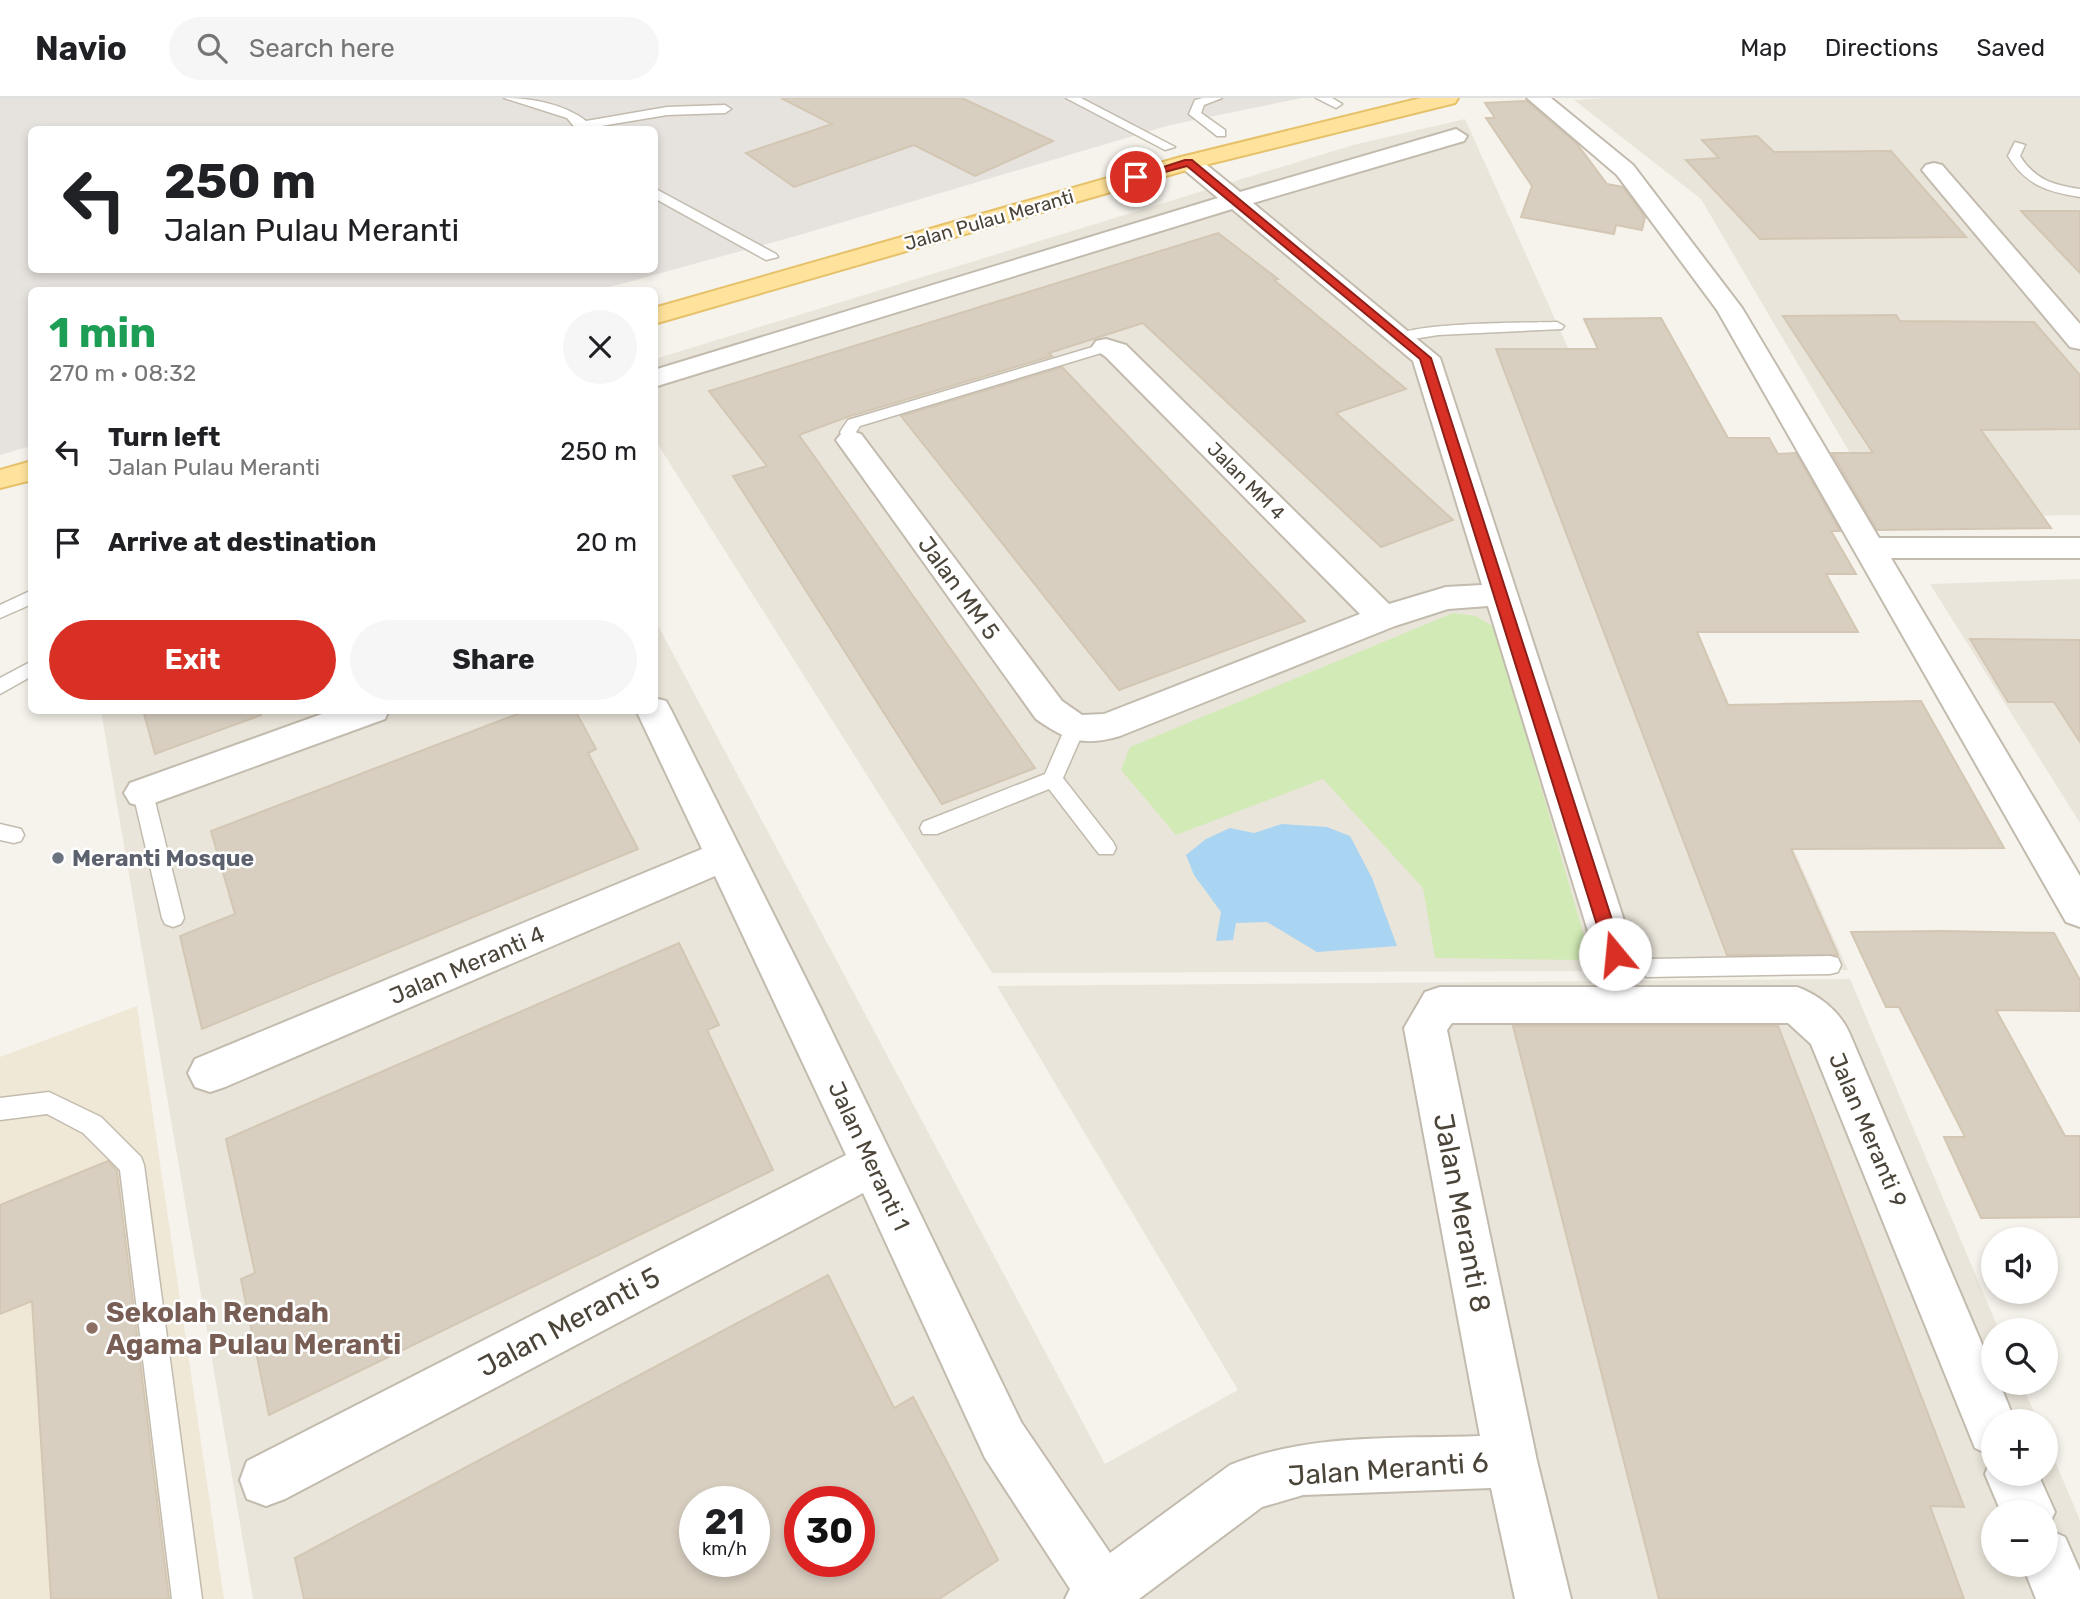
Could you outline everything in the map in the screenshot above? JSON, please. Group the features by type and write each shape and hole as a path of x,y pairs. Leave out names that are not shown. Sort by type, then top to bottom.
{"main road":[{"name":"Jalan Pulau Meranti","path":"864,232 1179,155 1447,98"},
{"name":"Jalan Pulau Meranti","path":"658,315 1179,155 1221,134 1339,100"},
{"path":"744,265 797,250"},
{"path":"0,479 28,471"},
{"path":"0,505 28,496"}],"street":[{"path":"1538,98 1625,170 1729,308 2080,911"},
{"path":"658,378 1233,201 1455,136"},
{"path":"1179,155 1426,358 1433,371 1615,954"},
{"path":"1934,170 2080,341"},
{"name":"Jalan MM 4","path":"1106,347 1116,351 1383,618"},
{"name":"Jalan MM 5","path":"850,440 1049,710 1075,728"},
{"path":"1869,548 2080,548"},
{"path":"1075,728 1107,727 1383,618 1446,598 1503,594"},
{"path":"143,793 361,714"},
{"name":"Jalan Meranti 1","path":"655,714 1003,1440 1103,1597"},
{"name":"Jalan Meranti 4","path":"210,1073 724,856"},
{"name":"Jalan Meranti 9","path":"1619,1006 1797,1005 1828,1032 1984,1409"},
{"name":"Jalan Meranti 8","path":"1543,1599 1511,1461 1425,1028 1440,1006 1619,1006"},
{"name":"Jalan Meranti 5","path":"266,1480 873,1164"},
{"name":"Jalan Meranti 6","path":"1103,1597 1249,1484 1303,1469 1511,1461"},
{"path":"2055,1577 2064,1599"}],"lane":[{"path":"510,98 571,115 582,126"},
{"path":"1072,98 1179,155"},
{"path":"1216,98 1199,103 1195,114 1221,134"},
{"path":"588,126 667,111 725,109"},
{"path":"2019,145 2014,156 2024,174 2050,188 2080,192"},
{"path":"658,194 771,257"},
{"path":"1401,337 1437,331 1557,326"},
{"path":"850,440 848,432 854,422 1106,347"},
{"path":"0,612 28,598"},
{"path":"0,687 28,670"},
{"path":"930,828 1053,779 1075,728"},
{"path":"1053,779 1106,848"},
{"path":"143,793 173,918"},
{"path":"1615,954 1647,968 1830,965"},
{"path":"0,1109 49,1102 92,1125 132,1166 187,1599"}],"shaded area":[{"path":"0,98 1302,98 1170,125 796,236 610,287 28,287 28,447 0,455"},
{"path":"2080,98 2080,515 1888,518 1701,199 1574,100"},
{"path":"1465,119 1848,970 992,973 658,445 658,358 1353,145"},
{"path":"2080,579 2080,823 1930,584"},
{"path":"658,626 1105,1464 1238,1390 997,986 1850,979 1981,1288 1981,1304 1988,1304 1994,1318 1981,1318 1981,1395 2026,1395 2033,1409 1981,1409 1981,1486 2058,1486 2058,1468 2080,1520 2080,1599 253,1599 102,714 658,714"},
{"name":"Sekolah Rendah Agama Pulau Meranti","path":"137,1006 224,1599 0,1599 0,1057"}],"green space":[{"path":"1453,613 1476,616 1495,628 1591,960 1435,958 1423,888 1323,779 1176,835 1121,770 1130,747"}],"water":[{"path":"1282,824 1327,827 1350,836 1372,878 1397,946 1317,952 1267,922 1236,923 1233,940 1216,941 1221,912 1194,875 1186,855 1206,839 1230,828 1254,833"}],"building":[{"path":"781,98 962,98 1053,141 975,176 914,145 794,187 746,153 832,124"},
{"path":"1527,101 1577,144 1607,184 1623,187 1645,217 1642,230 1616,225 1614,234 1521,217 1532,186 1486,118 1495,118 1485,103"},
{"path":"1757,136 1774,152 1891,151 1966,237 1760,239 1686,160 1719,158 1702,140"},
{"path":"2021,211 2080,211 2080,273"},
{"path":"1218,233 1278,279 1274,280 1406,389 1336,413 1453,520 1381,547 1143,323 1049,353 1052,356 847,417 799,435 1035,768 942,804 733,476 767,466 709,391"},
{"path":"1896,315 1900,321 2034,322 2080,375 2080,429 1981,430 2051,528 1877,530 1832,453 1873,453 1783,316"},
{"path":"1661,318 1728,438 1769,438 1778,454 1796,453 1840,531 1831,531 1856,574 1826,574 1858,632 1697,632 1728,705 1921,701 2004,848 1791,849 1838,955 1727,955 1496,349 1598,349 1584,319"},
{"path":"1062,367 1305,621 1119,690 901,416"},
{"path":"1970,639 2080,640 2080,742 2054,702 2008,702"},
{"path":"144,714 261,714 261,715 155,754"},
{"path":"518,714 577,714 596,749 588,753 638,849 202,1029 180,936 235,914 211,831"},
{"path":"1851,932 2054,933 2080,980 2080,1011 1996,1010 2065,1136 2080,1136 2080,1217 1981,1218 1944,1137 1965,1137 1899,1007 1886,1007"},
{"path":"679,943 719,1025 707,1030 773,1170 269,1415 241,1279 255,1273 226,1139"},
{"path":"1513,1026 1778,1026 1964,1507 1930,1506 1964,1599 1659,1599"},
{"path":"108,1161 117,1171 169,1599 51,1599 32,1301 0,1314 0,1205"},
{"path":"828,1275 894,1408 913,1397 998,1560 939,1599 304,1599 295,1558"}],"place":[{"name":"Meranti Mosque","path":"58,858"},
{"name":"Sekolah Rendah Agama Pulau Meranti","path":"92,1328"}],"route":[{"path":"1136,177 1189,162 1426,358 1433,371 1615,954"}]}
